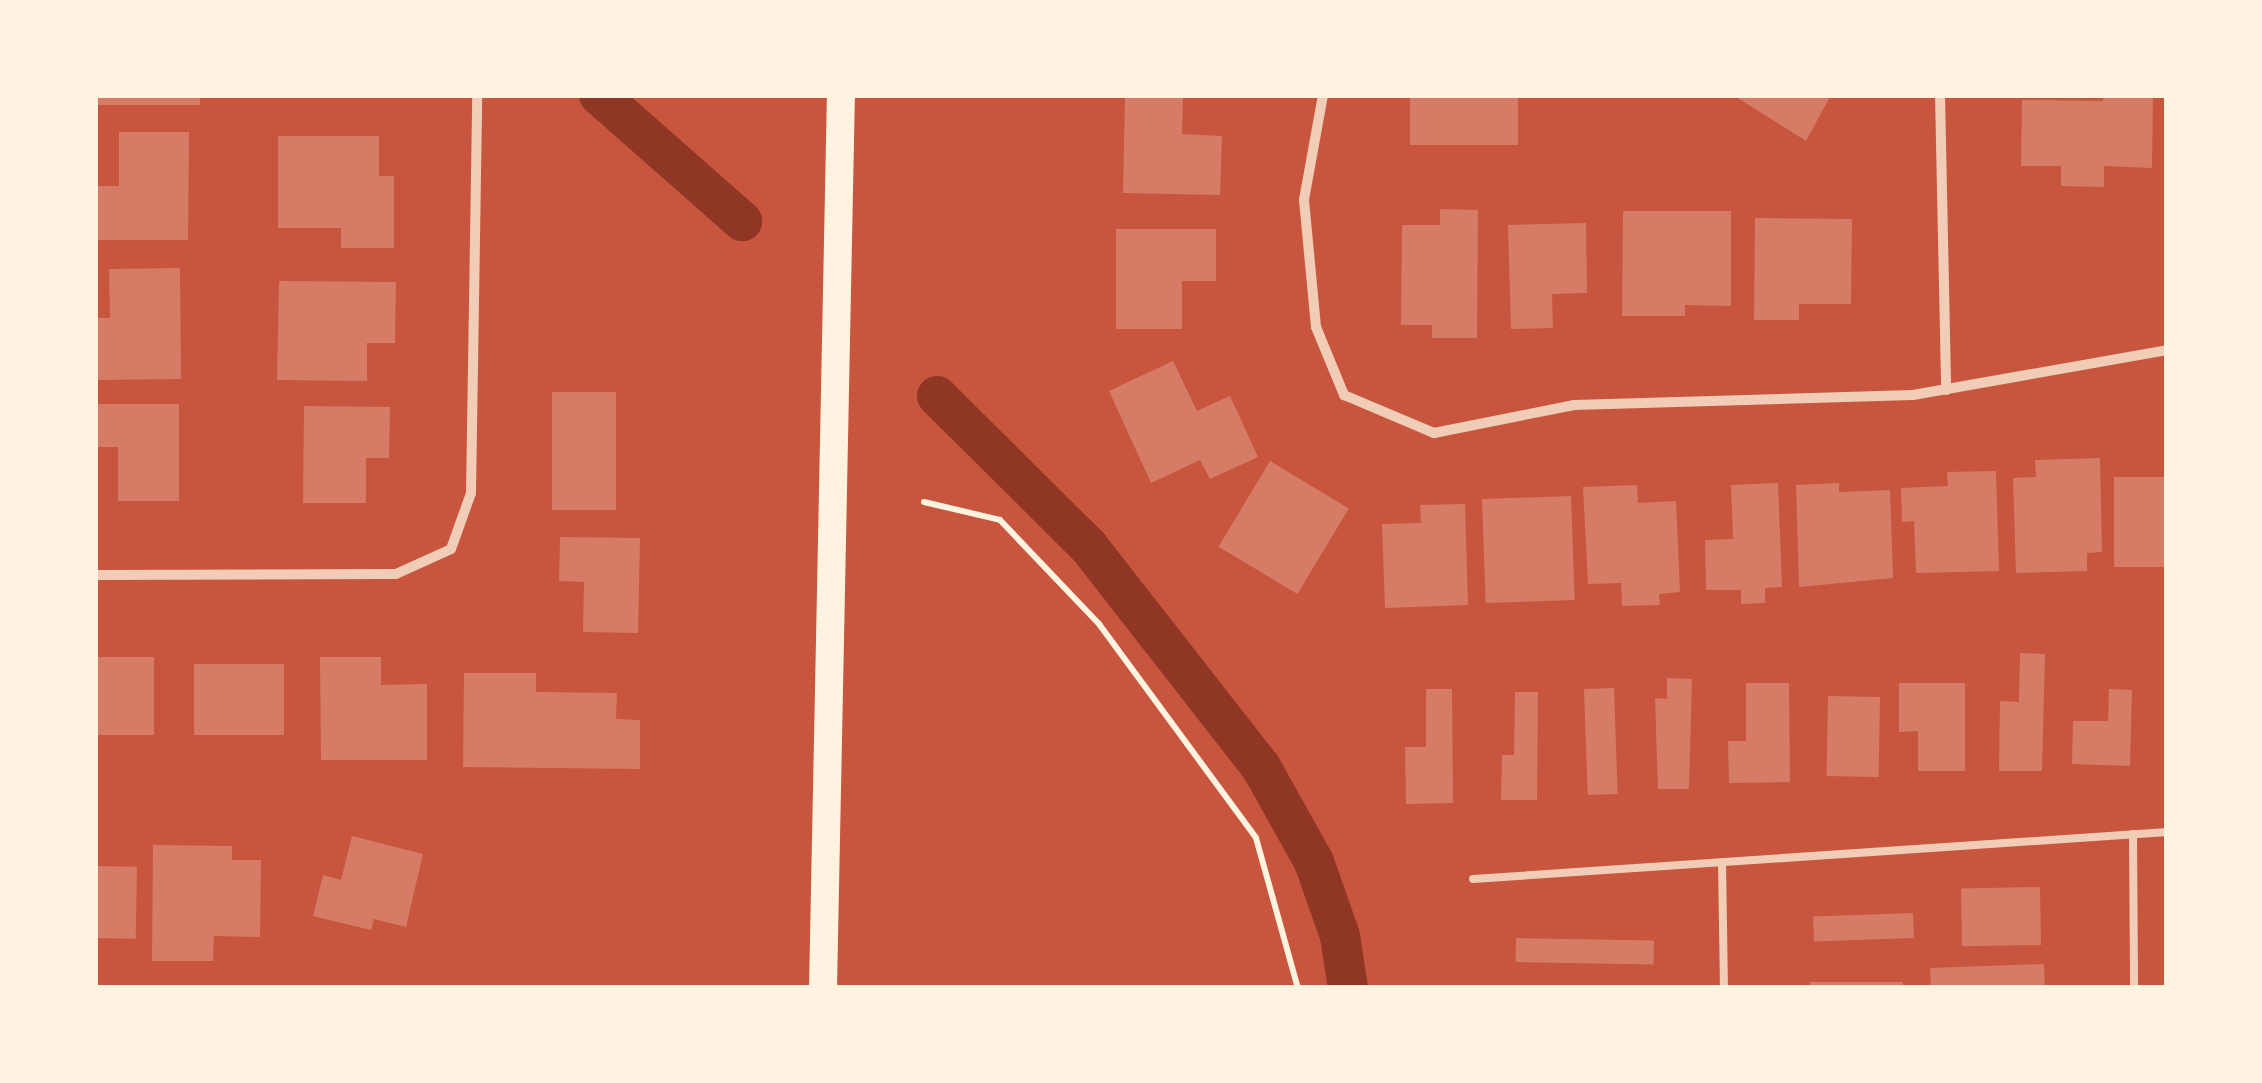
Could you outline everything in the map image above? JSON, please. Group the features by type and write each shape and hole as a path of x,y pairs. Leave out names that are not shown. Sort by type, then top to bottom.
{"highway":[{"path":"823,988 841,95"}],"street":[{"path":"95,576 396,574 451,549 471,493 477,95"},
{"path":"1323,95 1304,200 1316,327 1344,396 1434,432 1574,405 1946,390 2167,350"},
{"path":"1940,95 1946,390"}],"lane":[{"path":"1474,878 2167,832"},
{"path":"2133,834 2134,988"},
{"path":"1722,862 1724,988"}],"path":[{"path":"924,502 1000,520 1099,624 1256,838 1298,988"}],"building":[{"path":"95,95 200,95 200,105 95,105"},
{"path":"1125,95 1183,95 1182,134 1222,136 1220,195 1123,193"},
{"path":"1410,95 1518,95 1518,145 1410,145"},
{"path":"1733,95 1831,95 1806,141"},
{"path":"2103,95 2153,95 2152,168 2104,166 2104,187 2061,186 2061,166 2021,166 2022,100 2103,101"},
{"path":"119,132 189,132 188,240 95,240 95,186 119,186"},
{"path":"278,136 379,136 379,176 394,176 394,248 341,248 341,228 278,228"},
{"path":"1440,209 1478,210 1477,338 1432,338 1432,325 1401,325 1402,225 1440,225"},
{"path":"1623,211 1731,211 1731,306 1685,305 1685,316 1622,316"},
{"path":"1755,218 1852,219 1851,304 1799,304 1799,320 1754,320"},
{"path":"1586,223 1587,293 1552,294 1553,328 1511,329 1508,225"},
{"path":"1116,229 1216,229 1216,281 1182,281 1182,329 1116,329"},
{"path":"180,268 181,379 95,380 95,318 110,318 109,269"},
{"path":"279,281 396,282 395,343 367,343 367,381 277,380"},
{"path":"1173,361 1197,411 1230,396 1258,457 1210,479 1200,460 1151,483 1109,391"},
{"path":"552,392 616,392 616,510 552,510"},
{"path":"95,404 179,404 179,501 118,501 118,447 95,447"},
{"path":"304,406 390,407 389,458 366,458 366,503 303,503"},
{"path":"2100,458 2102,552 2087,553 2087,571 2016,573 2013,478 2036,477 2035,460"},
{"path":"1270,461 1349,508 1297,594 1218,547"},
{"path":"1996,471 1999,571 1916,573 1914,521 1902,522 1901,488 1948,486 1947,472"},
{"path":"2114,477 2167,477 2167,567 2114,567"},
{"path":"1778,483 1782,587 1765,588 1765,603 1741,604 1741,590 1706,590 1705,540 1733,539 1731,485"},
{"path":"1839,483 1839,492 1890,490 1893,578 1799,587 1796,485"},
{"path":"1637,485 1638,503 1676,501 1680,592 1659,594 1660,605 1622,606 1621,583 1588,584 1583,487"},
{"path":"1571,496 1575,600 1486,603 1482,499"},
{"path":"1465,504 1468,605 1385,608 1382,524 1421,523 1420,505"},
{"path":"560,537 640,538 638,633 583,632 584,582 559,581"},
{"path":"2020,653 2045,654 2042,771 1999,771 2000,701 2019,702"},
{"path":"95,657 154,657 154,735 95,735"},
{"path":"320,657 381,657 381,685 427,684 427,760 321,760"},
{"path":"194,664 284,664 284,735 194,735"},
{"path":"464,673 536,673 536,692 617,693 616,719 640,720 640,769 463,767"},
{"path":"1667,678 1692,679 1689,789 1658,789 1655,698 1667,699"},
{"path":"1746,683 1789,683 1790,782 1729,783 1728,741 1746,741"},
{"path":"1899,683 1965,683 1965,771 1918,771 1918,731 1899,732"},
{"path":"1614,688 1618,794 1588,795 1584,689"},
{"path":"1426,689 1452,689 1453,803 1406,804 1405,747 1426,747"},
{"path":"2109,689 2132,690 2130,766 2072,764 2073,721 2108,721"},
{"path":"1515,692 1538,692 1537,800 1501,800 1502,755 1514,755"},
{"path":"1828,696 1880,697 1879,777 1827,776"},
{"path":"352,836 423,854 406,927 374,919 371,930 313,916 323,875 341,880"},
{"path":"153,845 232,846 232,860 261,860 260,937 214,936 213,961 152,961"},
{"path":"95,866 137,867 136,939 95,938"},
{"path":"2040,887 2041,945 1962,946 1961,888"},
{"path":"1913,913 1914,938 1814,941 1813,916"},
{"path":"1516,938 1654,940 1654,964 1516,962"},
{"path":"2044,964 2045,988 1931,988 1930,968"},
{"path":"1810,982 1903,982 1903,988 1810,988"}],"waterway":[{"path":"599,95 742,221"},
{"path":"937,396 1089,547 1261,767 1314,862 1340,936 1348,988"}]}
